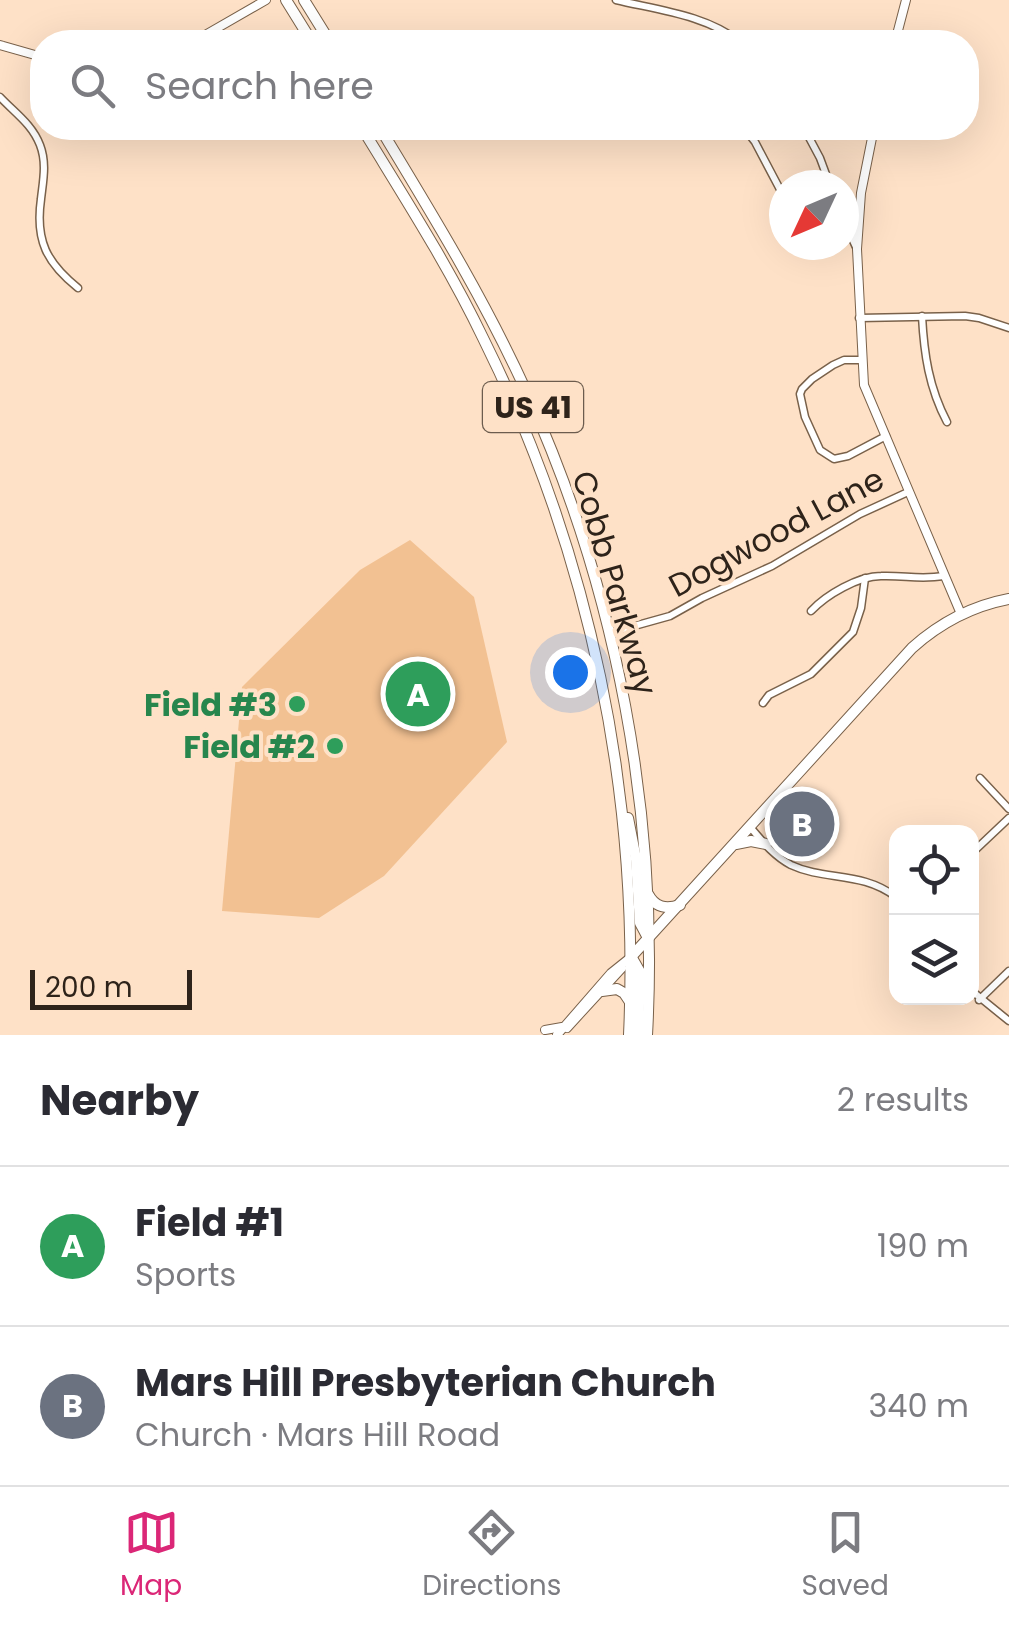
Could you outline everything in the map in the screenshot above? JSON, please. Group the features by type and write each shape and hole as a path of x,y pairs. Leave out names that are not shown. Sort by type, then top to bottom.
{"main road":[{"path":"286,0 305,30"},
{"path":"304,0 323,30"},
{"name":"Cobb Parkway","path":"369,140 480,330 537,459 568,550 595,650 619,792 628,878 630,1035"},
{"name":"Cobb Parkway","path":"387,140 480,298 528,394 575,517 609,633 635,770 647,892 647,1035"},
{"path":"638,1035 640,972 631,957 919,642 961,614 1009,600"},
{"path":"619,792 634,844 640,923 649,938"},
{"path":"735,844 766,844"},
{"path":"647,892 658,906 680,904"},
{"path":"602,991 616,989 630,1003"}],"street":[{"path":"214,30 266,0"},
{"path":"616,0 723,30"},
{"path":"898,30 906,0"},
{"path":"0,45 30,54"},
{"path":"0,98 30,128"},
{"path":"38,140 44,158 39,224 44,245 57,271 78,288"},
{"path":"753,140 770,170"},
{"path":"810,140 824,170"},
{"path":"859,220 872,140"},
{"path":"858,260 864,384 961,614"},
{"path":"922,316 929,380 947,422"},
{"path":"860,318 979,318 1009,328"},
{"path":"862,360 844,360 812,379 802,389 800,402 820,450 834,459 886,436"},
{"name":"Dogwood Lane","path":"609,633 670,616 908,492"},
{"path":"811,611 865,578 923,580 944,576"},
{"path":"763,703 770,695 811,674 852,632 862,608 865,578"},
{"path":"944,624 952,608 952,594"},
{"path":"980,778 1009,809"},
{"path":"979,847 1009,818"},
{"path":"750,827 794,866 863,880 889,893"},
{"path":"559,1032 631,957"},
{"path":"559,1032 610,974 631,957"},
{"path":"1009,972 979,1000 1009,1021"},
{"path":"546,1030 559,1032"}],"shaded area":[{"path":"410,540 474,597 507,742 384,876 319,918 222,911 242,687 360,570"}],"place":[{"name":"Field #1","path":"418,694"},
{"name":"Field #3","path":"297,704"},
{"name":"Field #2","path":"335,746"},
{"name":"Mars Hill Presbyterian Church","path":"802,824"}]}
